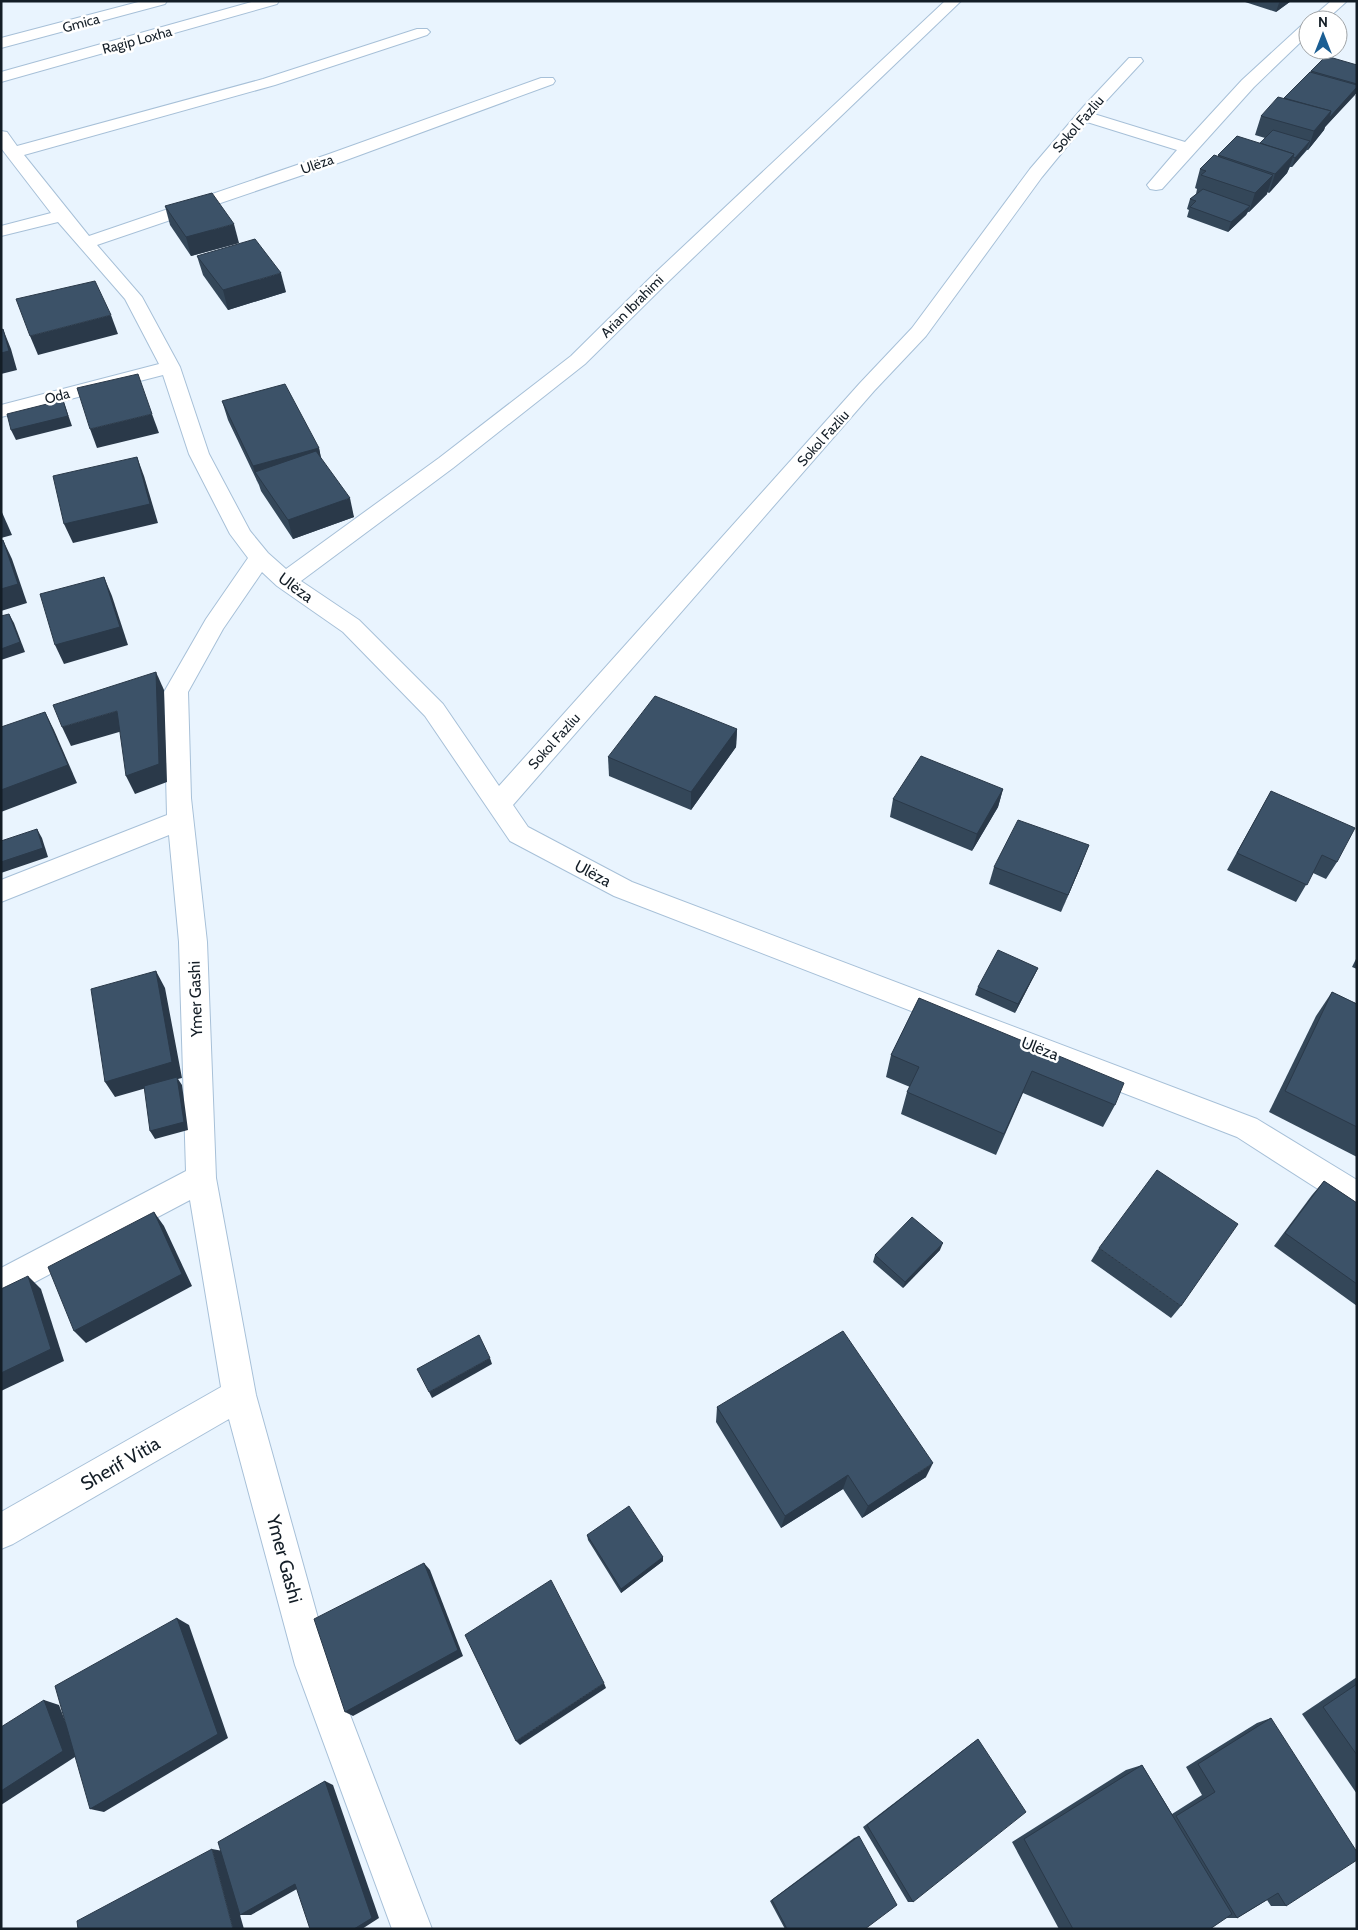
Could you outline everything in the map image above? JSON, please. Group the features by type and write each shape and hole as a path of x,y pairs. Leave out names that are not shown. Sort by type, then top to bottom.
{"street":[{"name":"Gmica","path":"1,43 160,1"},
{"name":"Ragip Loxha","path":"1,77 272,1"},
{"name":"Arian Ibrahimi","path":"286,580 422,481 578,360 663,276 954,1"},
{"path":"1329,10 1339,2"},
{"name":"Ulëza","path":"422,32 269,82 8,144 62,216 133,297 170,367 199,454 241,534 260,558 286,580 351,626 434,710 519,834 623,889 1247,1128 1357,1196"},
{"path":"1156,185 1260,70 1298,36"},
{"name":"Sokol Fazliu","path":"498,804 867,387 919,332 1036,173 1084,116 1135,61"},
{"name":"Ulëza","path":"85,243 335,158 547,81"},
{"path":"1084,116 1188,148"},
{"path":"1,231 62,216"},
{"name":"Oda","path":"1,411 170,367"},
{"name":"Ymer Gashi","path":"260,558 214,625 176,692 178,798 193,942 201,1178 239,1395 314,1665 412,1929"},
{"path":"1,891 181,820"},
{"path":"1,1285 201,1178"},
{"name":"Sherif Vitia","path":"1,1532 239,1395"}],"building":[{"path":"1322,60 1340,60 1357,65 1357,84 1311,71"},
{"path":"1310,72 1357,85 1329,118 1331,111 1284,98"},
{"path":"1278,97 1331,111 1314,131 1261,116"},
{"path":"1273,130 1310,141 1295,158 1293,157 1294,154 1260,143"},
{"path":"1237,136 1294,154 1275,174 1218,155"},
{"path":"1214,155 1273,175 1255,193 1201,175 1206,171 1200,169"},
{"path":"1203,189 1250,206 1231,222 1190,207 1196,201 1190,199"},
{"path":"212,193 234,224 186,237 165,206"},
{"path":"255,239 281,273 223,290 197,256"},
{"path":"95,281 111,315 30,336 16,299"},
{"path":"3,329 9,351 1,353 1,330"},
{"path":"138,374 152,414 90,429 77,388"},
{"path":"285,384 319,448 253,466 222,401"},
{"path":"63,400 68,416 11,430 7,414"},
{"path":"316,451 350,498 288,520 255,472"},
{"path":"137,457 150,504 64,524 53,476"},
{"path":"3,540 18,584 1,589 1,541"},
{"path":"104,577 120,627 55,645 40,594"},
{"path":"9,614 20,642 1,649 1,616"},
{"path":"156,672 159,764 126,776 117,711 62,727 53,705"},
{"path":"655,696 737,729 691,792 608,757"},
{"path":"45,712 68,765 1,790 1,727"},
{"path":"921,756 1003,789 977,834 893,799"},
{"path":"1271,791 1355,828 1337,862 1322,855 1307,885 1237,853"},
{"path":"1018,820 1089,845 1068,895 994,867"},
{"path":"37,829 43,848 1,862 1,841"},
{"path":"998,950 1038,968 1018,1004 978,987"},
{"path":"156,971 172,1062 105,1082 91,989"},
{"path":"1332,992 1357,1004 1357,1127 1285,1091"},
{"path":"919,998 1124,1083 1115,1105 1032,1071 1004,1134 907,1092 919,1067 891,1055"},
{"path":"177,1077 184,1122 150,1131 144,1086"},
{"path":"1157,1170 1238,1224 1181,1306 1099,1248"},
{"path":"1324,1181 1357,1203 1357,1284 1285,1233"},
{"path":"154,1212 182,1274 74,1331 48,1267"},
{"path":"912,1217 943,1243 905,1282 875,1255"},
{"path":"28,1276 51,1349 1,1373 1,1289"},
{"path":"843,1331 933,1463 868,1506 848,1475 785,1516 717,1407"},
{"path":"479,1335 490,1358 429,1392 417,1369"},
{"path":"629,1506 663,1557 621,1589 587,1535"},
{"path":"424,1563 458,1650 345,1712 314,1619"},
{"path":"551,1580 604,1683 516,1741 465,1635"},
{"path":"177,1618 218,1734 90,1809 55,1686"},
{"path":"1357,1684 1357,1755 1323,1707"},
{"path":"44,1700 63,1751 1,1791 1,1727"},
{"path":"1271,1718 1357,1852 1357,1860 1286,1906 1278,1893 1237,1918 1176,1816 1215,1792 1198,1764"},
{"path":"978,1739 1026,1812 913,1902 867,1825"},
{"path":"1142,1765 1232,1914 1210,1929 1073,1929 1024,1839"},
{"path":"325,1781 372,1918 354,1929 310,1929 295,1884 240,1915 218,1842"},
{"path":"859,1836 897,1905 865,1929 787,1929 772,1900"},
{"path":"212,1849 233,1929 78,1929 77,1921"}]}
